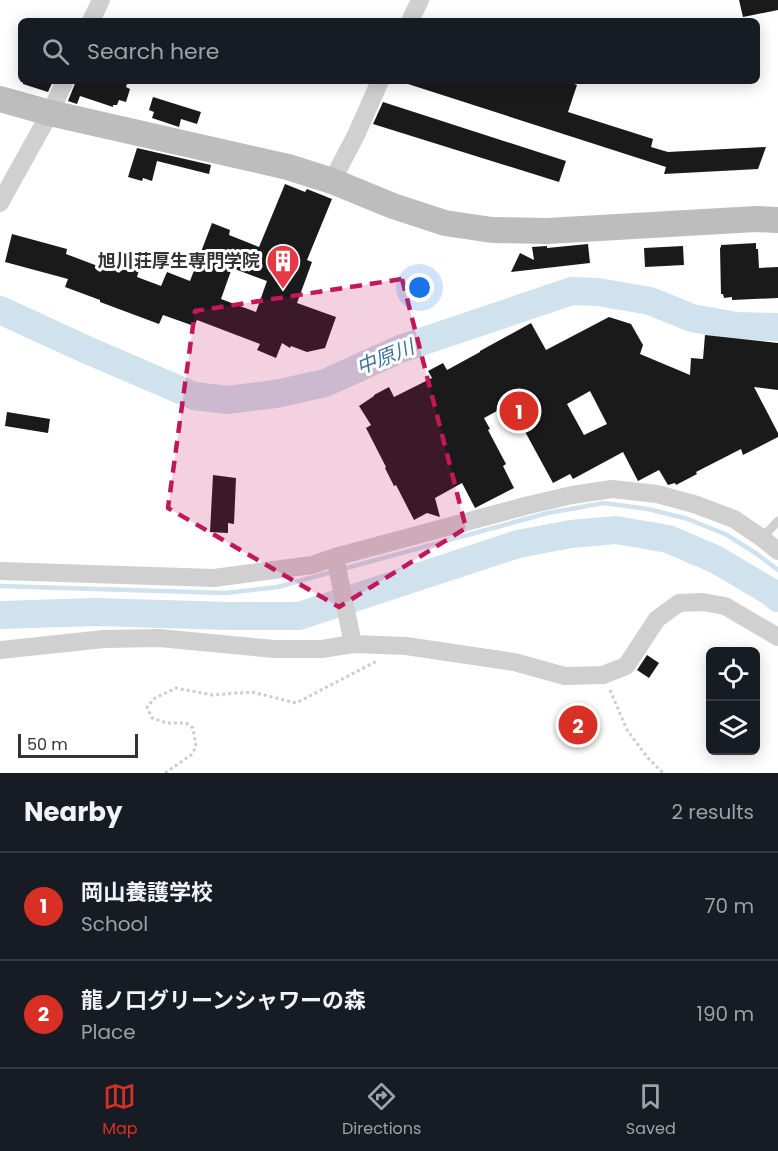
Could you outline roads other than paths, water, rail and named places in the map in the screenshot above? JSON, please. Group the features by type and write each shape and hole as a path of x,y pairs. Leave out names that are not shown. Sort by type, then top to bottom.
{"street":[{"path":"92,18 101,0"},
{"path":"411,18 420,0"},
{"path":"0,203 64,84"},
{"path":"332,181 379,84"},
{"path":"0,99 50,113 288,167 445,223 492,230 547,231 756,219 778,220"},
{"path":"0,571 214,578 312,565 335,561 540,503 612,489 657,494 697,505 734,519 778,551"},
{"path":"335,561 352,641"},
{"path":"0,650 104,639 159,638 274,649 322,649 352,641 406,646 514,662 565,676 603,675 626,666 657,619 679,603 703,602 725,606 778,637"}],"lane":[{"path":"762,538 778,521"}],"waterway":[{"name":"中原川","path":"0,310 194,396 227,400 276,394 325,383 400,349 572,291 598,292 650,301 692,318 736,326 778,327"},
{"path":"343,569 548,513 604,503 648,509 688,519 727,535 778,570"},
{"path":"0,615 96,612 299,616 518,544 571,534 616,530 668,539 715,559 778,598"},
{"path":"0,586 225,593 278,587 335,571"}],"place":[{"name":"旭川荘厚生専門学院","path":"283,290"},
{"name":"岡山養護学校","path":"519,411"},
{"name":"龍ノ口グリーンシャワーの森","path":"578,725"}]}
